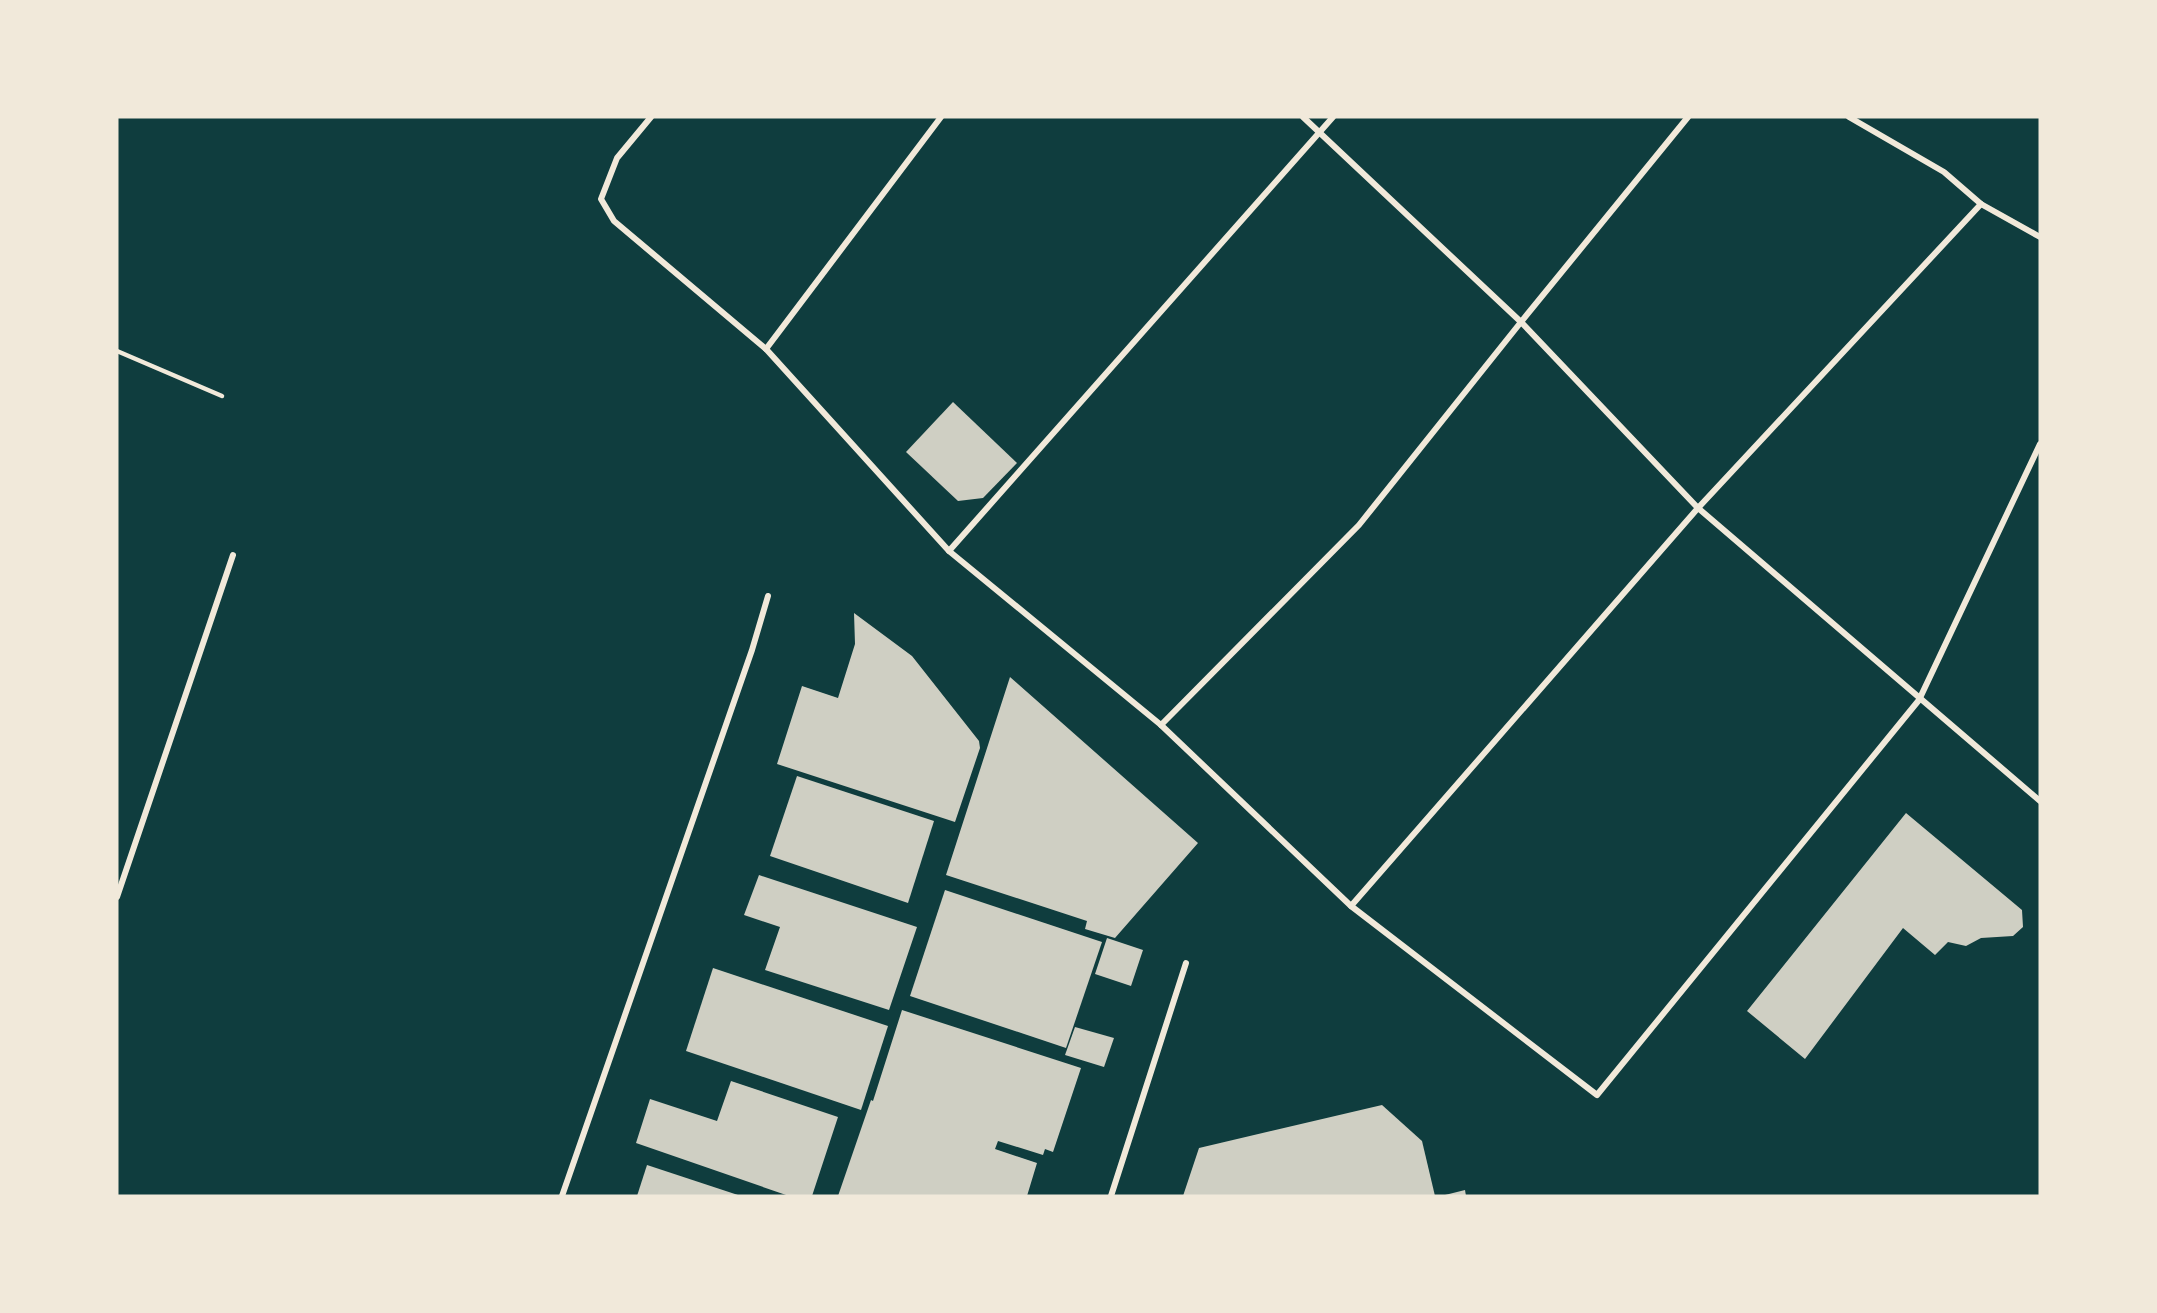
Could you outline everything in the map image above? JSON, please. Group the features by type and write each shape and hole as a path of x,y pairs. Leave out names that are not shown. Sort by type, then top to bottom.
{"street":[{"path":"651,117 617,158 601,199 615,221 766,349 949,551 1161,725 1351,906 1597,1095 1919,700 2040,444"},
{"path":"766,349 941,117"},
{"path":"1304,117 1521,322 1698,508 1919,700 2040,801"},
{"path":"949,551 1333,117"},
{"path":"1161,725 1359,525 1688,117"},
{"path":"1849,117 1944,172 1981,204 2040,237"},
{"path":"1351,906 1698,508 1981,204"},
{"path":"117,897 233,555"},
{"path":"562,1196 752,650 768,596"},
{"path":"1111,1196 1186,963"}],"lane":[{"path":"117,351 222,396"}],"building":[{"path":"953,402 1017,463 983,498 958,501 906,452"},
{"path":"854,613 912,656 979,741 980,748 955,822 777,764 802,686 838,698 855,644"},
{"path":"1010,677 1198,843 1115,938 1085,929 1087,921 946,875"},
{"path":"797,776 934,821 908,903 770,856"},
{"path":"1906,813 2022,910 2023,927 2013,936 1981,938 1966,946 1948,942 1935,955 1903,928 1805,1059 1747,1011"},
{"path":"759,875 917,927 889,1010 765,970 780,927 744,915"},
{"path":"945,890 1102,942 1066,1048 910,996"},
{"path":"1107,938 1143,950 1131,986 1095,974"},
{"path":"713,968 888,1026 861,1110 686,1051"},
{"path":"902,1010 1081,1068 1053,1152 1045,1149 1043,1155 998,1141 995,1149 1037,1163 1027,1196 838,1196 871,1100 873,1101"},
{"path":"1075,1027 1114,1038 1104,1067 1065,1055"},
{"path":"731,1081 838,1117 812,1196 789,1196 636,1143 650,1099 717,1121"},
{"path":"1382,1105 1422,1141 1435,1196 1183,1196 1199,1148"},
{"path":"647,1165 741,1196 637,1196"},
{"path":"1465,1190 1466,1196 1445,1196 1445,1195"}]}
